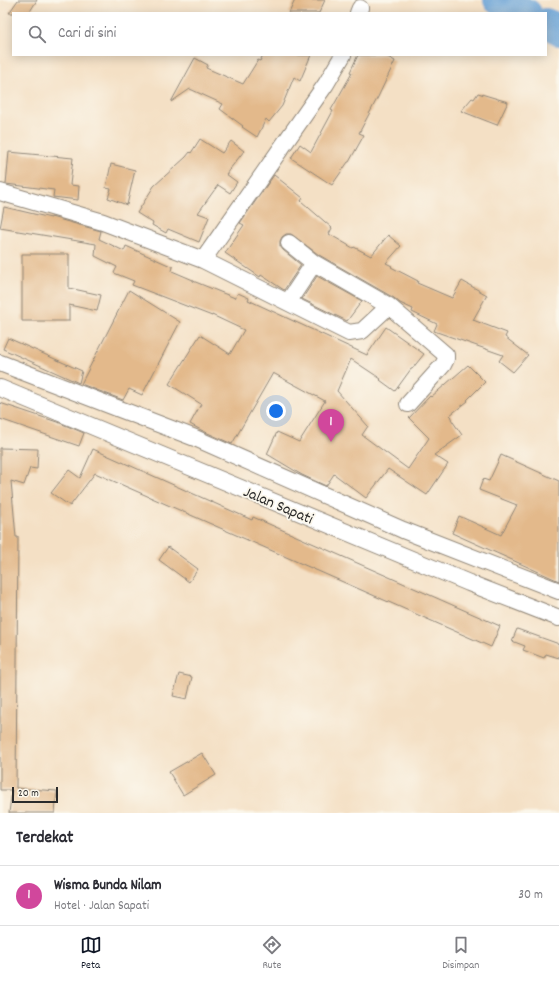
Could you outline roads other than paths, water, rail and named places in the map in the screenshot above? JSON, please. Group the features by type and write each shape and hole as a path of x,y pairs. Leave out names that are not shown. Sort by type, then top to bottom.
{"street":[{"path":"203,260 326,84 342,56"},
{"path":"0,192 103,222 203,260 349,333 362,331 389,306"},
{"path":"289,243 314,263 389,306 446,355 443,365 408,404"},
{"path":"288,302 314,263"},
{"name":"Jalan Sapati","path":"0,363 195,438 403,530 559,591"},
{"name":"Jalan Sapati","path":"0,388 469,583 559,618"},
{"path":"469,583 479,560"}],"waterway":[{"path":"497,0 526,12"},
{"path":"547,22 551,24 559,32"}],"place":[{"name":"Wisma Bunda Nilam","path":"331,442"}]}
